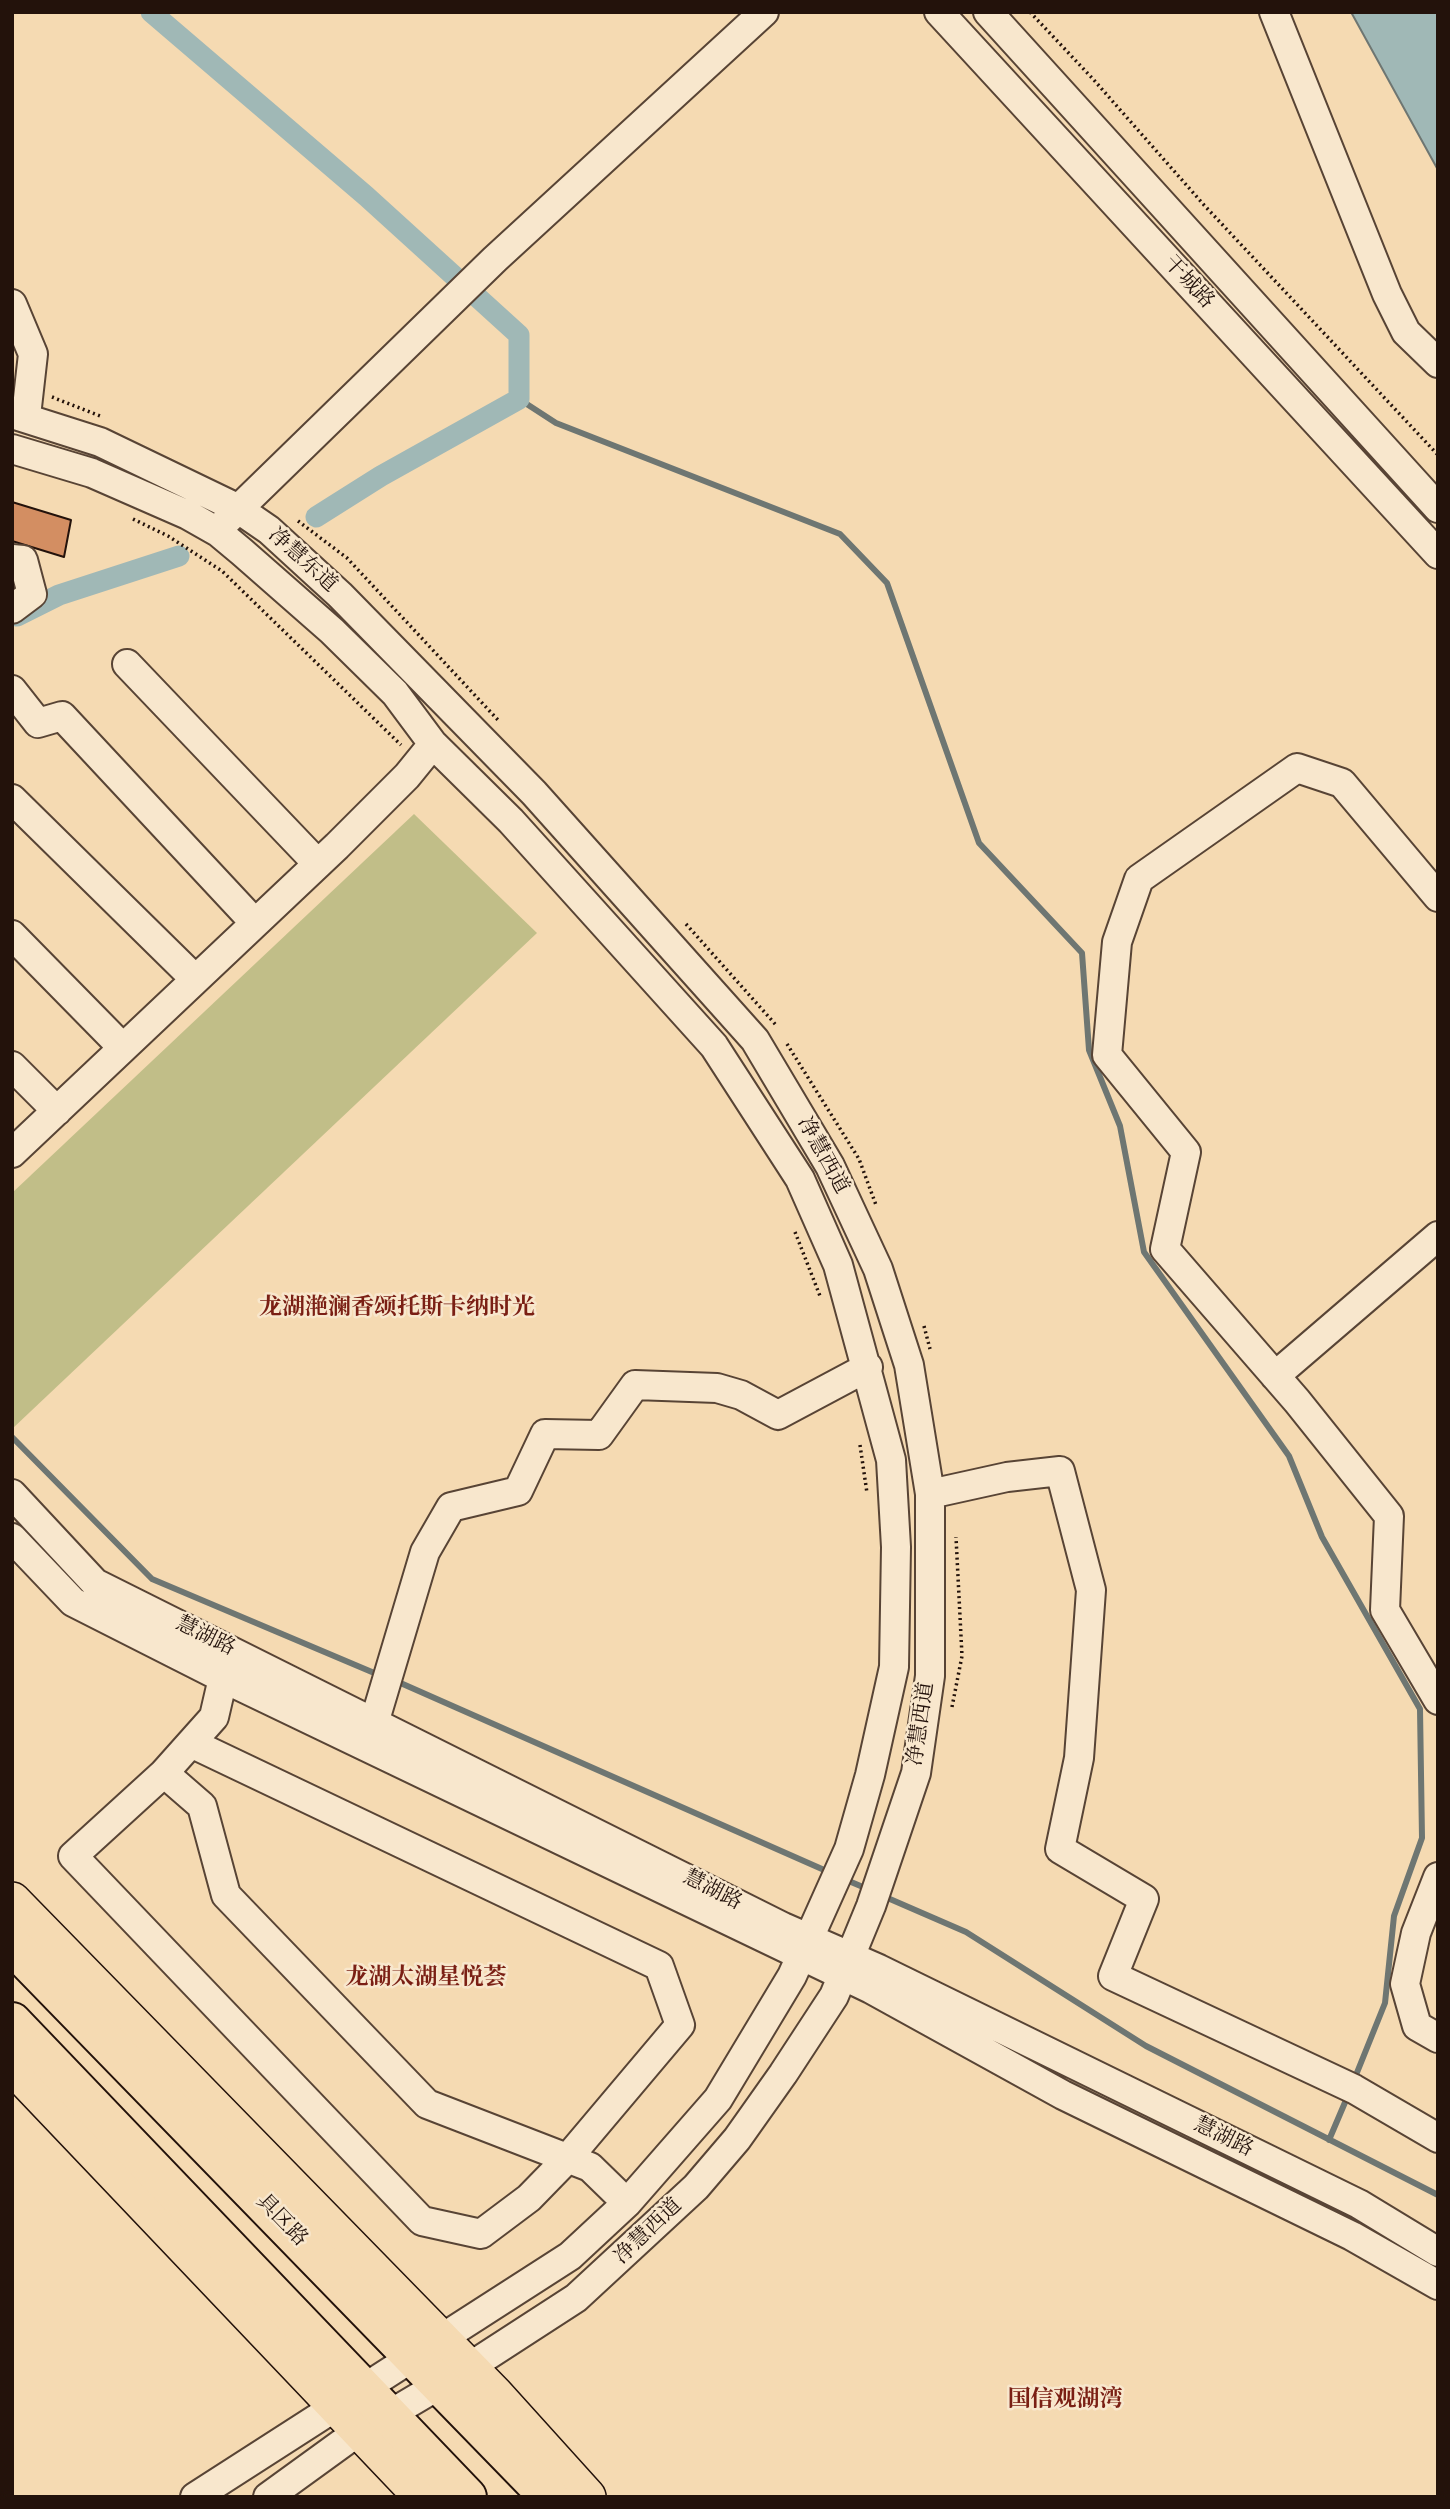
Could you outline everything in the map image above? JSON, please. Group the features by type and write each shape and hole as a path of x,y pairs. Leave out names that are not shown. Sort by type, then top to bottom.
{"highway":[{"name":"具区路","path":"12,1945 427,2349 453,2376 549,2497"},
{"path":"18,2043 363,2410 467,2497"}],"main road":[{"path":"12,1901 427,2349"},
{"path":"453,2376 587,2497"},
{"path":"363,2410 422,2497"}],"street":[{"path":"218,532 237,508 495,259 764,12"},
{"name":"干城路","path":"939,12 1438,554"},
{"name":"干城路","path":"988,12 1438,508"},
{"path":"1274,12 1387,294 1406,332 1438,363"},
{"path":"12,304 33,354 19,415"},
{"name":"净慧东道","path":"19,415 100,442 237,508 269,530 340,595 534,793"},
{"name":"净慧东道","path":"12,449 92,473 218,532 350,649 395,693 426,753 511,821"},
{"path":"12,559 23,560 32,594 12,609"},
{"path":"127,664 318,864"},
{"path":"12,690 37,723 62,716 255,923"},
{"path":"12,1153 318,864 426,753"},
{"path":"1438,897 1342,783 1297,768 1139,879 1117,942 1107,1055 1186,1152 1165,1249 1275,1376 1389,1516 1385,1610 1438,1700"},
{"name":"净慧西道","path":"195,2497 363,2410 453,2376 576,2298 696,2187 737,2138 834,1996 871,1906 916,1773 930,1676 930,1494 909,1365 878,1269 830,1166 755,1040 534,793"},
{"path":"12,799 195,979"},
{"name":"净慧西道","path":"268,2497 427,2349 570,2256 627,2203 718,2099 805,1948 834,1887 849,1849 870,1776 894,1667 896,1547 891,1460 868,1367 838,1265 800,1179 715,1046 511,821"},
{"path":"12,935 122,1048"},
{"path":"12,1066 57,1111"},
{"path":"1275,1376 1438,1236"},
{"path":"375,1720 425,1552 451,1507 518,1490 545,1434 599,1435 635,1385 717,1388 741,1395 778,1415 868,1367"},
{"path":"930,1494 1007,1477 1060,1471 1091,1590 1079,1758 1060,1849 1144,1899 1113,1976 1347,2085 1438,2138"},
{"name":"慧湖路","path":"12,1494 95,1583 375,1720 805,1948"},
{"name":"慧湖路","path":"12,1538 73,1602 223,1678 1359,2204 1438,2252"},
{"path":"191,1743 659,1966 680,2025 567,2159 529,2198 481,2234 422,2221 73,1856 164,1773 214,1717 223,1678"},
{"path":"164,1773 202,1805 226,1895 427,2104 590,2168 627,2203"},
{"path":"1438,1877 1416,1933 1405,1984 1417,2026 1438,2038"},
{"name":"慧湖路","path":"846,1966 1063,2095 1352,2236 1438,2285"}],"path":[{"path":"1030,12 1204,205 1438,455"},
{"path":"124,515 168,536 222,571 426,753"},
{"path":"792,1223 821,1299"},
{"path":"860,1444 868,1498"}],"shaded area":[{"path":"414,814 537,933 12,1429 12,1193"}],"water":[{"path":"1351,12 1438,12 1438,170"}],"building":[{"path":"12,502 71,520 64,557 12,541"}],"waterway":[{"path":"151,12 366,196 519,335 519,399 381,476 316,517"},
{"path":"519,399 556,423 840,534 887,583 979,843 1082,953 1089,1050 1120,1126 1144,1252 1289,1456 1322,1537 1420,1709 1422,1838 1394,1916 1385,2003 1354,2080"},
{"path":"17,616 59,595 179,556"},
{"path":"12,1437 152,1579 379,1675"},
{"path":"396,1681 831,1873"},
{"path":"844,1879 870,1890"},
{"path":"883,1896 966,1932 1146,2046 1438,2195"},
{"path":"1329,2140 1349,2093"}],"district":[{"name":"龙湖滟澜香颂托斯卡纳时光","path":"397,1309"},
{"name":"龙湖太湖星悦荟","path":"426,1979"},
{"name":"国信观湖湾","path":"1065,2401"}]}
